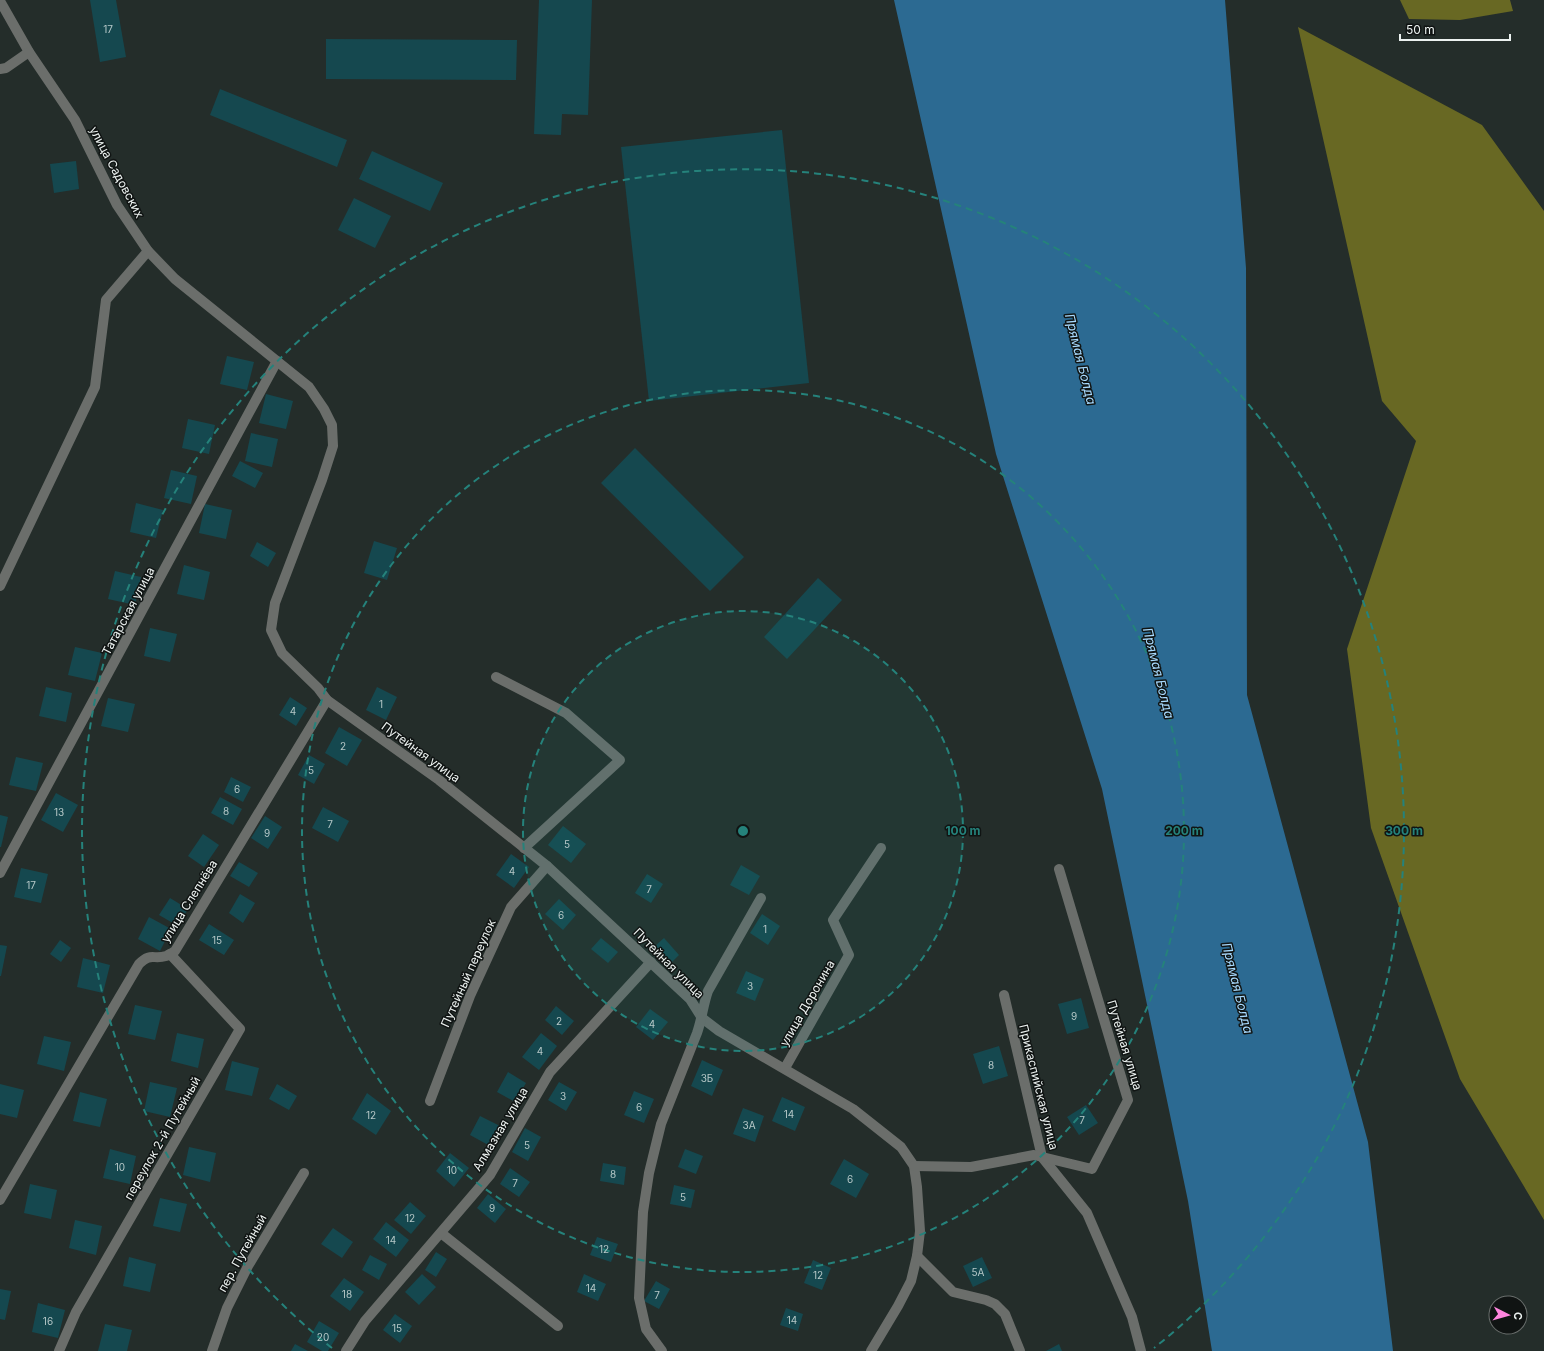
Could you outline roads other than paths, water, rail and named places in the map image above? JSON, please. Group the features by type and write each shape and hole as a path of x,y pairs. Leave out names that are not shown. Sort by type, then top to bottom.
{"street":[{"name":"улица Садовских","path":"0,1 29,52 75,120 117,205 134,232 148,250 175,279 277,361"},
{"path":"0,70 6,68 29,52"},
{"path":"0,586 95,387 106,300 148,250"},
{"name":"Путейная улица","path":"277,361 308,387 324,409 332,425 333,446 322,480 275,603 271,630 282,653 318,688 327,700 439,780 547,866 690,1000 702,1018 719,1031 785,1068 853,1109 901,1147 914,1166 971,1167 1034,1155 1092,1169 1128,1100 1059,869"},
{"name":"Татарская улица","path":"0,873 277,361"},
{"path":"496,677 566,713 620,760 524,848"},
{"name":"улица Слепнёва","path":"0,1200 139,964 146,958 165,956 175,951 327,700"},
{"name":"улица Доронина","path":"785,1068 849,955 833,920 880,848"},
{"name":"Путейный переулок","path":"430,1101 470,996 511,907 547,866"},
{"path":"662,1351 646,1329 639,1298 643,1212 649,1173 661,1124 692,1047 702,1018 704,1003 708,992 761,898"},
{"name":"переулок 2-й Путейный","path":"59,1351 76,1312 240,1029 170,954"},
{"name":"Алмазная улица","path":"346,1351 365,1321 490,1175 550,1072 651,962"},
{"name":"Прикаспийская улица","path":"1004,995 1042,1157 1087,1213 1132,1317 1141,1351"},
{"path":"871,1351 911,1281 920,1230 914,1166"},
{"name":"пер. Путейный","path":"212,1351 227,1308 248,1266 304,1173"},
{"path":"441,1233 558,1326"},
{"path":"916,1256 953,1292 986,1300 995,1304 1004,1314 1020,1351"}],"water":[{"name":"Прямая Болда","path":"894,0 1225,0 1246,268 1247,695 1368,1142 1393,1351 1212,1351 1188,1201 1102,789 996,454"}]}
